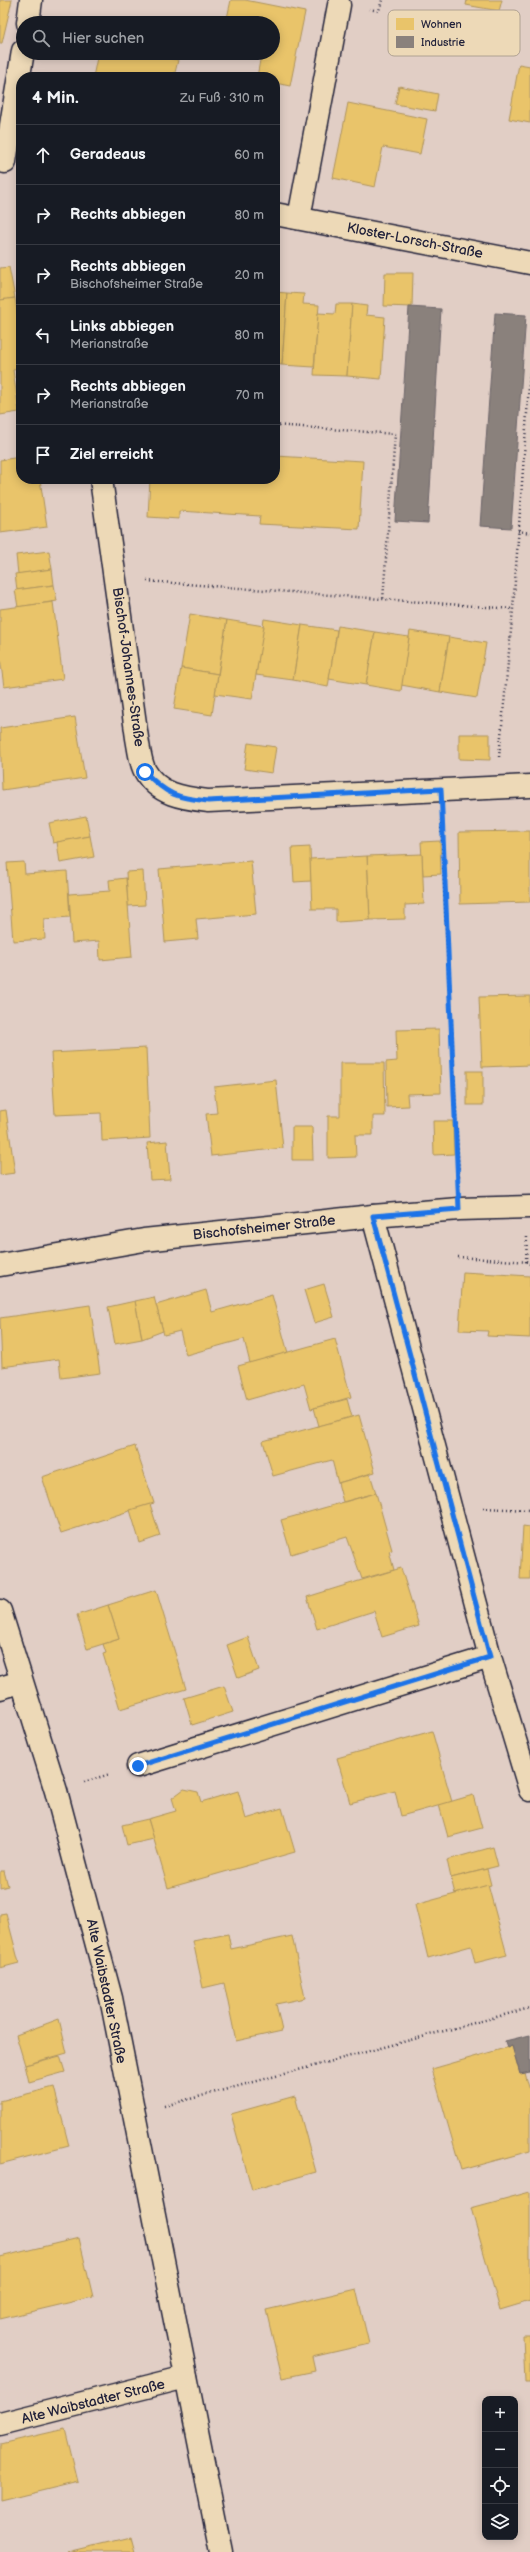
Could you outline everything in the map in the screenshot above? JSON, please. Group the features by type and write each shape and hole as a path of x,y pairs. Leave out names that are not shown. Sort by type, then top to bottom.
{"street":[{"path":"29,16 31,0"},
{"path":"299,218 339,5"},
{"path":"20,72 22,60"},
{"path":"9,163 16,107"},
{"name":"Kloster-Lorsch-Straße","path":"280,215 530,263"},
{"name":"Bischof-Johannes-Straße","path":"103,484 137,738 145,772 160,788 178,798 208,801 530,786"},
{"name":"Bischofsheimer Straße","path":"0,1265 144,1240 373,1216 459,1209 530,1207"},
{"path":"373,1216 490,1657 530,1790"},
{"name":"Alte Waibstadter Straße","path":"0,1611 56,1790 110,1998 132,2114 221,2552"},
{"path":"138,1766 490,1657"},
{"path":"0,1688 21,1682"},
{"name":"Alte Waibstadter Straße","path":"0,2424 186,2377"}],"path":[{"path":"499,745 513,609 530,371"},
{"path":"280,425 396,434 384,600"},
{"path":"518,532 530,532"},
{"path":"116,579 513,609"},
{"path":"441,789 459,1209"},
{"path":"458,1257 530,1262"},
{"path":"449,1507 530,1510"},
{"path":"56,1790 138,1766"},
{"path":"132,2114 530,2008"}],"building: Wohnen":[{"path":"0,0 12,0 2,43 0,43"},
{"path":"231,0 245,0 305,12 290,86 280,84 280,72 258,72 260,60 280,60 280,16 228,16"},
{"path":"467,0 502,0 499,10 466,5"},
{"path":"97,60 178,60 175,72 94,72"},
{"path":"519,64 530,66 530,123 509,119"},
{"path":"399,86 438,94 435,111 395,104"},
{"path":"348,103 427,119 420,154 383,147 375,187 333,178"},
{"path":"9,267 15,298 0,300 0,268"},
{"path":"385,273 413,273 412,307 384,306"},
{"path":"280,292 287,293 282,365 280,365"},
{"path":"287,293 304,294 303,304 319,305 314,367 282,365"},
{"path":"15,298 16,305 16,370 13,370 16,391 16,412 0,415 0,300"},
{"path":"336,304 352,304 347,376 314,375 318,313 335,314"},
{"path":"352,304 367,306 366,315 385,317 381,379 347,376"},
{"path":"280,456 363,461 359,529 259,524 260,516 179,511 179,519 148,517 150,484 280,484"},
{"path":"16,458 16,484 41,484 47,527 0,533 0,460"},
{"path":"49,551 52,569 18,574 16,555"},
{"path":"52,569 54,585 17,590 15,574"},
{"path":"54,585 57,601 18,607 15,590"},
{"path":"53,602 63,679 4,687 0,657 0,609"},
{"path":"190,614 227,620 218,674 181,668"},
{"path":"264,619 302,625 293,680 256,675"},
{"path":"227,620 264,626 252,699 215,694"},
{"path":"302,625 337,630 328,687 293,680"},
{"path":"338,626 375,632 366,685 329,679"},
{"path":"410,631 449,637 440,692 401,685"},
{"path":"375,632 409,637 401,691 366,685"},
{"path":"449,637 486,643 477,698 440,692"},
{"path":"181,668 218,674 212,715 174,709"},
{"path":"75,717 85,778 2,790 0,728"},
{"path":"459,734 490,734 490,760 459,759"},
{"path":"248,743 276,747 272,773 244,769"},
{"path":"86,816 90,836 53,843 49,823"},
{"path":"530,831 530,902 460,904 459,832"},
{"path":"90,836 94,857 60,863 57,842"},
{"path":"440,841 441,874 423,875 421,842"},
{"path":"310,847 311,881 294,882 292,848"},
{"path":"422,854 424,904 405,905 405,919 370,920 367,856"},
{"path":"367,856 370,920 336,922 336,909 312,909 310,859"},
{"path":"251,861 256,914 196,919 198,939 165,942 159,869"},
{"path":"24,862 25,874 67,871 70,917 44,919 45,939 13,941 7,863"},
{"path":"143,871 145,905 128,906 126,872"},
{"path":"126,878 132,957 100,960 99,941 72,943 69,894 110,891 109,880"},
{"path":"530,996 530,1065 482,1067 479,997"},
{"path":"439,1029 441,1093 407,1094 408,1106 387,1107 386,1062 397,1061 396,1030"},
{"path":"146,1048 150,1138 102,1141 101,1113 55,1115 51,1053"},
{"path":"340,1063 384,1063 385,1116 373,1116 373,1135 355,1135 356,1157 328,1158 328,1116 340,1116"},
{"path":"467,1071 483,1071 483,1105 467,1105"},
{"path":"276,1080 283,1148 211,1156 206,1114 217,1113 214,1087"},
{"path":"6,1110 15,1173 0,1175 0,1111"},
{"path":"433,1121 453,1121 454,1154 434,1155"},
{"path":"292,1127 312,1127 313,1160 292,1160"},
{"path":"167,1141 170,1179 150,1180 147,1143"},
{"path":"463,1272 530,1276 530,1338 487,1336 488,1331 459,1330"},
{"path":"324,1284 334,1317 314,1323 304,1290"},
{"path":"206,1290 212,1312 272,1295 288,1353 250,1363 244,1339 186,1355 180,1331 164,1335 156,1305"},
{"path":"154,1297 163,1331 142,1339 135,1301"},
{"path":"135,1301 142,1339 115,1344 108,1307"},
{"path":"90,1305 100,1373 61,1378 59,1359 2,1367 0,1318"},
{"path":"335,1339 351,1397 311,1409 304,1384 247,1400 238,1366"},
{"path":"347,1399 352,1417 319,1426 314,1408"},
{"path":"359,1415 375,1472 338,1483 332,1460 273,1476 263,1441"},
{"path":"135,1446 154,1503 61,1533 42,1477"},
{"path":"370,1474 376,1493 343,1502 338,1483"},
{"path":"376,1493 392,1550 389,1551 394,1570 362,1579 347,1537 291,1554 281,1520"},
{"path":"150,1504 160,1536 140,1543 130,1510"},
{"path":"523,1526 530,1527 530,1579 520,1579"},
{"path":"401,1568 419,1626 382,1637 374,1611 317,1629 307,1597"},
{"path":"156,1590 186,1689 120,1709 103,1654 106,1653 103,1644 119,1639 108,1605"},
{"path":"108,1605 119,1639 87,1649 77,1615"},
{"path":"248,1637 259,1670 238,1678 227,1645"},
{"path":"224,1686 233,1712 192,1725 184,1698"},
{"path":"432,1731 452,1802 401,1816 395,1791 350,1803 337,1758"},
{"path":"184,1789 198,1792 201,1802 238,1791 246,1819 282,1808 295,1852 168,1888 148,1819 176,1811 172,1798"},
{"path":"473,1795 482,1828 448,1837 439,1805"},
{"path":"148,1819 154,1839 127,1845 122,1825"},
{"path":"493,1847 498,1866 451,1878 447,1860"},
{"path":"487,1869 491,1885 455,1894 451,1878"},
{"path":"0,1871 4,1871 8,1886 0,1888"},
{"path":"488,1885 507,1955 475,1963 471,1946 428,1958 415,1905"},
{"path":"6,1913 19,1963 0,1968 0,1914"},
{"path":"228,1934 231,1949 292,1936 305,1998 276,2004 282,2031 236,2041 224,1983 203,1988 193,1941"},
{"path":"59,2019 67,2053 25,2065 16,2035"},
{"path":"512,2046 520,2074 525,2073 530,2091 530,2151 461,2170 432,2069"},
{"path":"60,2056 65,2072 29,2082 25,2065"},
{"path":"54,2087 69,2146 0,2164 0,2101"},
{"path":"295,2096 316,2172 252,2190 231,2114"},
{"path":"530,2192 530,2301 500,2310 471,2208"},
{"path":"79,2238 93,2297 0,2319 0,2257"},
{"path":"356,2289 369,2344 312,2357 315,2371 282,2378 266,2310"},
{"path":"523,2335 530,2335 530,2383 525,2383"},
{"path":"65,2429 78,2482 0,2501 0,2444"},
{"path":"131,2537 135,2552 69,2552"}],"building: Industrie":[{"path":"409,307 441,309 428,523 395,521"},
{"path":"495,313 526,315 511,528 480,526"},
{"path":"530,2035 530,2072 520,2074 512,2046 507,2048 505,2041"}],"route":[{"path":"138,1766 490,1657 373,1216 459,1209 459,1154 441,789 208,801 178,798 160,788 145,772"}]}
